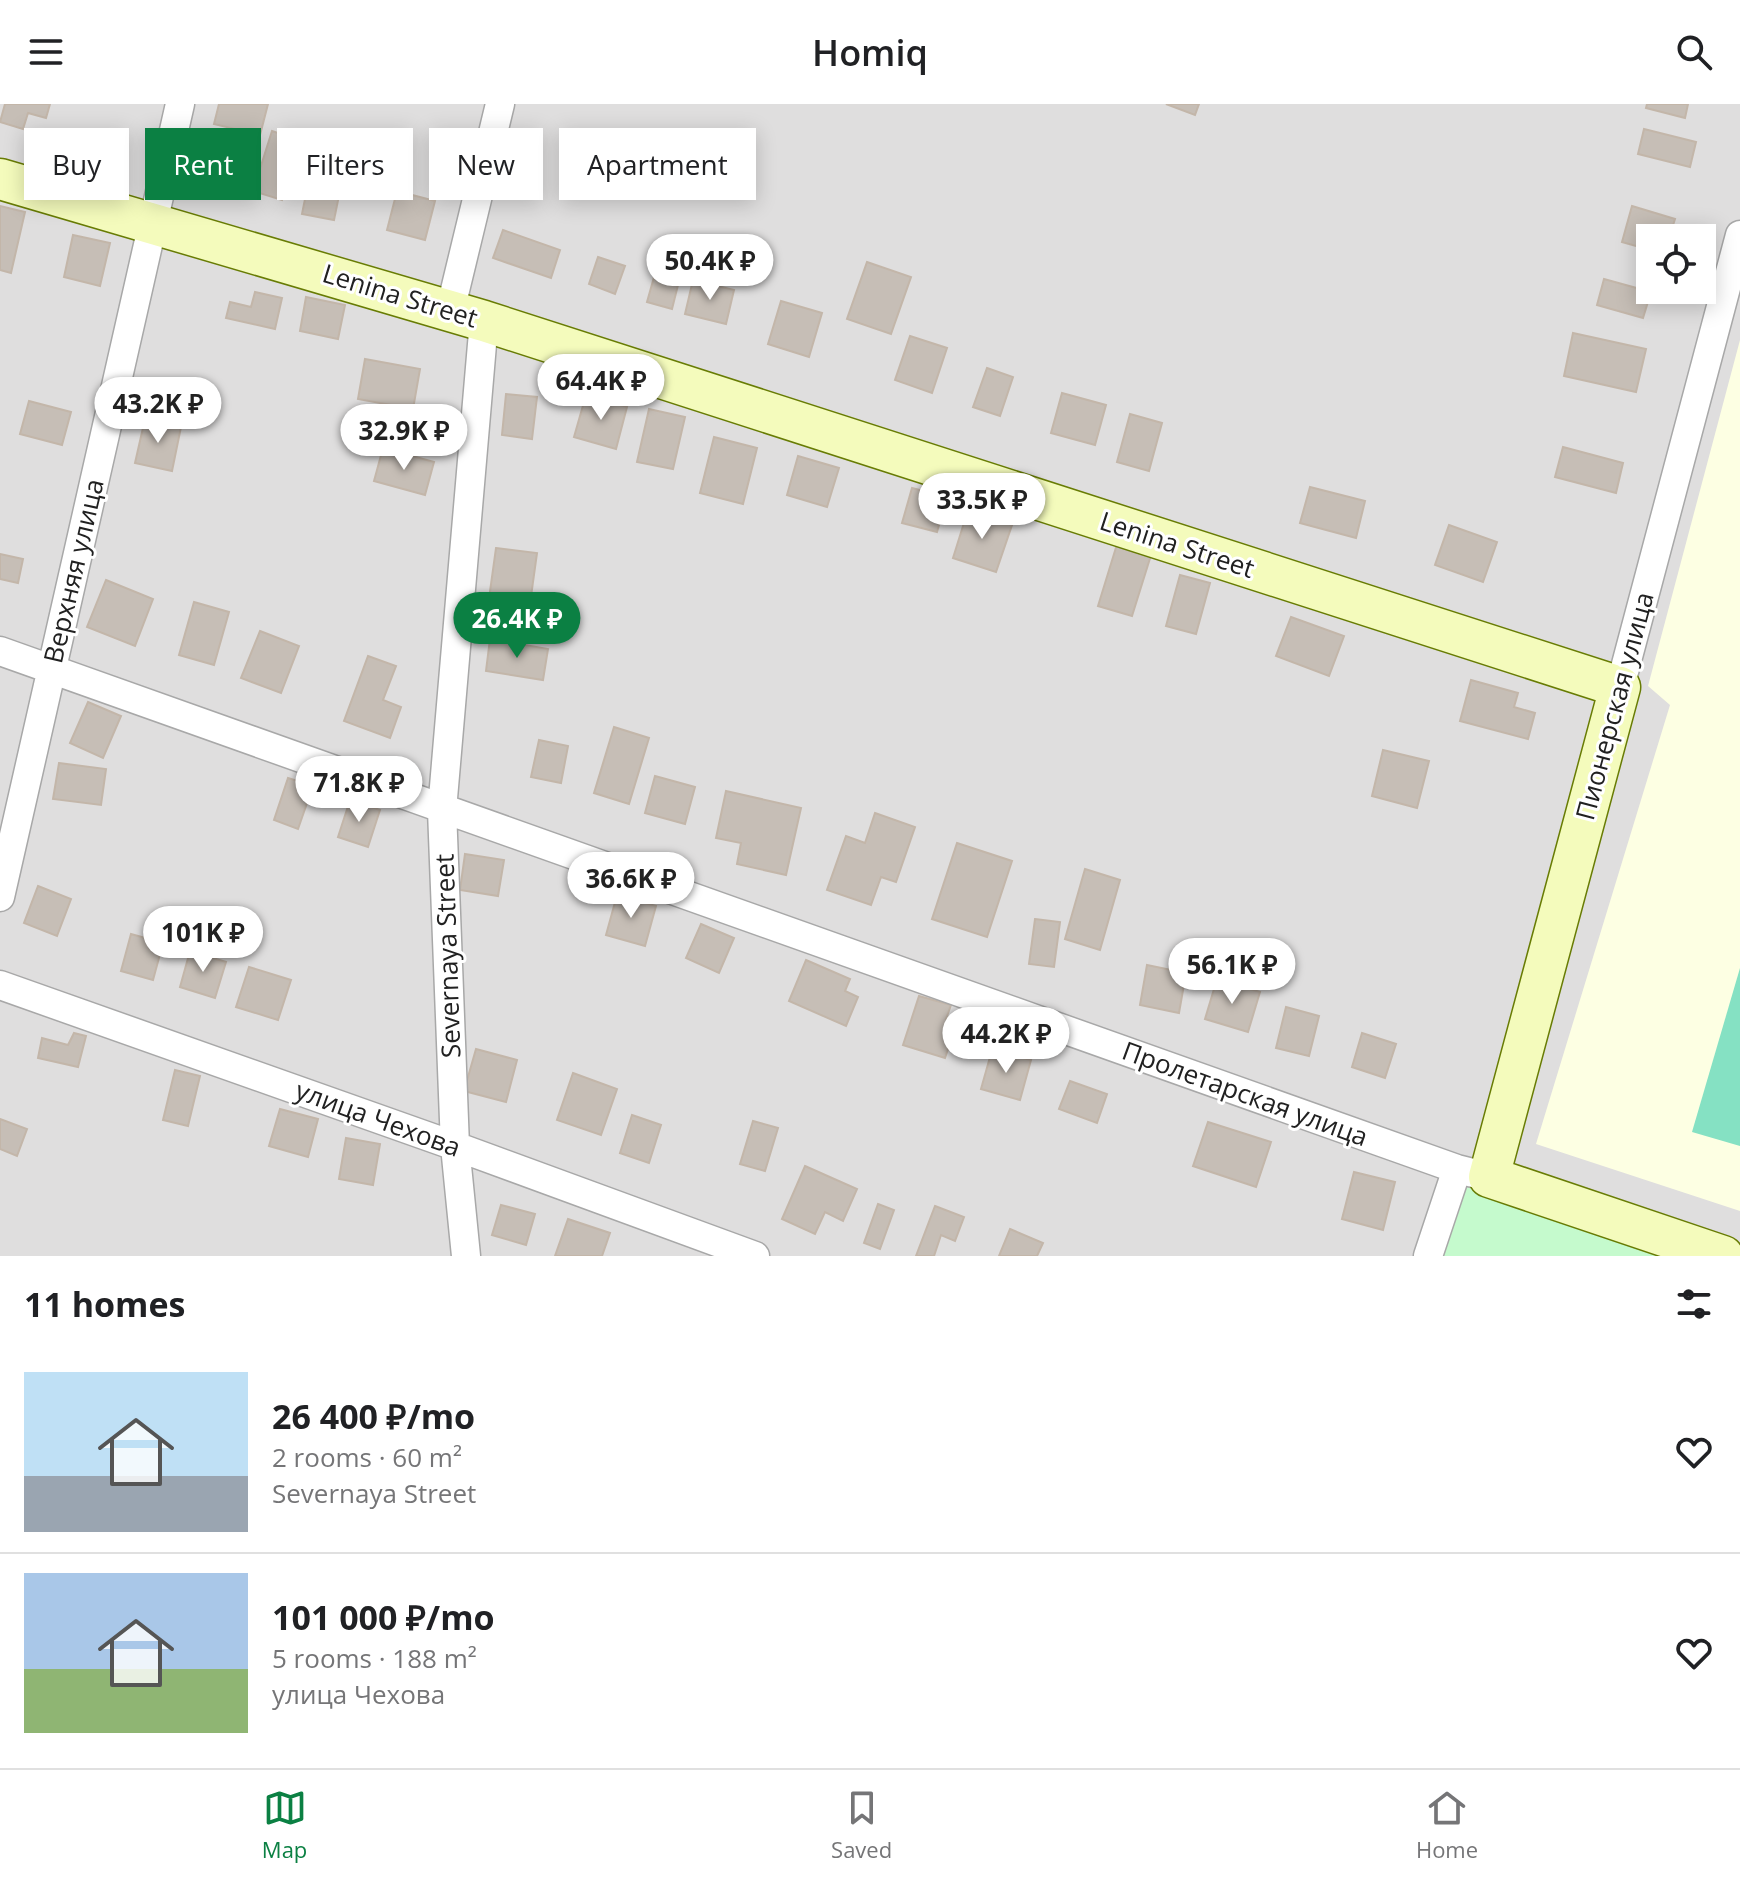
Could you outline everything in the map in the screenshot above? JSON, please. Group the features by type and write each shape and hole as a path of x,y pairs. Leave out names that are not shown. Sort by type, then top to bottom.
{"street":[{"name":"Верхняя улица","path":"0,897 180,104"},
{"name":"Severnaya Street","path":"466,1256 455,1146 442,810 467,316 500,104"},
{"name":"Lenina Street","path":"0,179 467,316 1620,687"},
{"name":"Пионерская улица","path":"1428,1256 1473,1173 1620,687 1734,283 1740,235"},
{"name":"Пролетарская улица","path":"0,651 1473,1173 1723,1256"},
{"name":"улица Чехова","path":"0,985 755,1256"}],"shaded area":[{"path":"0,104 1740,104 1740,1256 0,1256"},
{"path":"1740,340 1740,1211 1536,1144 1670,705 1648,686"}],"green space":[{"path":"1740,968 1740,1146 1692,1132"},
{"path":"1469,1180 1686,1256 1442,1256"}],"building":[{"path":"5,104 50,104 46,118 28,113 23,129 0,122"},
{"path":"219,104 268,104 261,131 261,128 231,128 214,124"},
{"path":"1166,104 1199,104 1195,115"},
{"path":"1647,104 1688,104 1685,118 1646,108"},
{"path":"1644,129 1696,142 1690,167 1638,154"},
{"path":"272,131 277,133 277,198 261,193 261,166"},
{"path":"413,195 435,201 425,240 387,230 395,200 413,200"},
{"path":"305,200 338,200 334,220 302,214"},
{"path":"0,206 25,212 11,273 0,270"},
{"path":"1632,206 1675,219 1673,224 1636,224 1636,246 1622,242"},
{"path":"503,230 560,250 551,278 493,258"},
{"path":"73,235 110,243 100,286 64,277"},
{"path":"598,257 625,266 615,294 589,284"},
{"path":"867,262 911,277 891,334 847,319"},
{"path":"656,270 680,277 672,309 647,302"},
{"path":"1604,279 1636,288 1636,304 1647,304 1643,318 1597,305"},
{"path":"693,280 734,290 726,324 685,314"},
{"path":"255,292 282,298 275,329 226,318 230,302 251,307"},
{"path":"306,297 345,305 338,339 300,331"},
{"path":"781,301 822,313 809,357 768,344"},
{"path":"1573,333 1646,349 1636,392 1564,376"},
{"path":"910,336 947,348 932,393 895,380"},
{"path":"365,359 420,369 413,409 358,399"},
{"path":"987,368 1013,377 1000,416 973,407"},
{"path":"1062,393 1106,405 1095,445 1051,433"},
{"path":"506,394 537,397 532,439 502,435"},
{"path":"586,395 627,407 616,449 574,437"},
{"path":"29,401 71,412 62,445 20,434"},
{"path":"649,409 685,417 673,469 637,462"},
{"path":"1130,414 1162,423 1149,471 1117,462"},
{"path":"145,419 181,427 172,471 135,463"},
{"path":"714,437 757,448 743,504 700,493"},
{"path":"1563,447 1623,463 1616,493 1555,477"},
{"path":"383,448 434,462 425,495 374,481"},
{"path":"798,456 839,468 827,507 787,495"},
{"path":"1310,487 1365,501 1356,538 1300,523"},
{"path":"912,488 947,497 937,532 902,523"},
{"path":"968,510 1012,525 996,572 953,558"},
{"path":"1449,525 1497,542 1483,582 1435,565"},
{"path":"1118,541 1152,552 1132,616 1098,606"},
{"path":"496,548 537,553 529,611 488,606"},
{"path":"0,554 23,559 18,583 0,579"},
{"path":"1180,575 1210,583 1196,634 1166,626"},
{"path":"106,580 153,599 135,646 87,627"},
{"path":"194,602 229,612 214,665 179,655"},
{"path":"1291,617 1344,636 1329,676 1276,656"},
{"path":"260,631 299,646 281,693 241,678"},
{"path":"490,639 548,649 543,680 486,671"},
{"path":"368,656 396,666 383,700 401,707 390,738 344,721"},
{"path":"1471,680 1518,693 1514,707 1535,713 1528,739 1460,721"},
{"path":"88,702 121,716 103,758 70,743"},
{"path":"614,727 649,738 629,804 594,793"},
{"path":"539,740 568,746 561,783 531,777"},
{"path":"1383,750 1429,761 1417,808 1372,796"},
{"path":"59,763 106,769 101,805 53,799"},
{"path":"655,776 695,787 685,824 645,813"},
{"path":"288,778 313,786 298,829 274,820"},
{"path":"726,791 801,808 786,875 737,864 741,843 716,838"},
{"path":"350,800 380,810 368,847 338,837"},
{"path":"875,813 915,827 896,882 881,877 871,905 827,890 846,836 865,843"},
{"path":"957,843 1012,861 987,937 932,919"},
{"path":"465,854 504,860 498,896 460,890"},
{"path":"1085,869 1120,880 1100,950 1065,939"},
{"path":"38,886 71,899 57,936 24,923"},
{"path":"617,895 656,906 645,946 606,935"},
{"path":"1035,919 1060,922 1054,967 1029,964"},
{"path":"701,924 734,938 719,973 686,958"},
{"path":"131,934 163,943 153,980 121,971"},
{"path":"190,951 226,962 215,998 180,987"},
{"path":"806,960 850,979 845,991 858,997 846,1026 789,1001"},
{"path":"1147,965 1186,973 1179,1013 1140,1005"},
{"path":"249,967 291,980 278,1020 236,1007"},
{"path":"1217,979 1260,992 1248,1032 1205,1019"},
{"path":"919,996 951,1005 946,1019 957,1022 945,1058 903,1045"},
{"path":"1286,1007 1319,1016 1309,1056 1276,1048"},
{"path":"74,1033 86,1036 78,1067 38,1058 42,1038 68,1045"},
{"path":"1362,1033 1396,1044 1385,1078 1352,1067"},
{"path":"476,1049 517,1060 506,1102 464,1091"},
{"path":"992,1050 1031,1060 1020,1100 981,1089"},
{"path":"175,1070 200,1076 188,1126 163,1120"},
{"path":"573,1073 617,1089 601,1135 557,1120"},
{"path":"1070,1081 1107,1094 1097,1123 1059,1109"},
{"path":"280,1109 318,1119 308,1157 269,1146"},
{"path":"632,1115 661,1125 649,1163 620,1153"},
{"path":"0,1119 27,1129 17,1156 0,1149"},
{"path":"753,1121 778,1128 765,1171 740,1164"},
{"path":"1208,1122 1271,1142 1256,1187 1193,1166"},
{"path":"346,1138 380,1144 373,1185 339,1179"},
{"path":"805,1166 857,1189 843,1221 825,1212 815,1234 782,1219"},
{"path":"1354,1172 1395,1182 1383,1230 1342,1219"},
{"path":"878,1204 894,1210 880,1249 864,1243"},
{"path":"501,1205 535,1214 526,1245 492,1235"},
{"path":"935,1206 964,1217 955,1241 941,1235 934,1256 916,1256"},
{"path":"568,1219 610,1233 602,1256 555,1256"},
{"path":"1010,1229 1043,1243 1037,1256 999,1256"}]}
